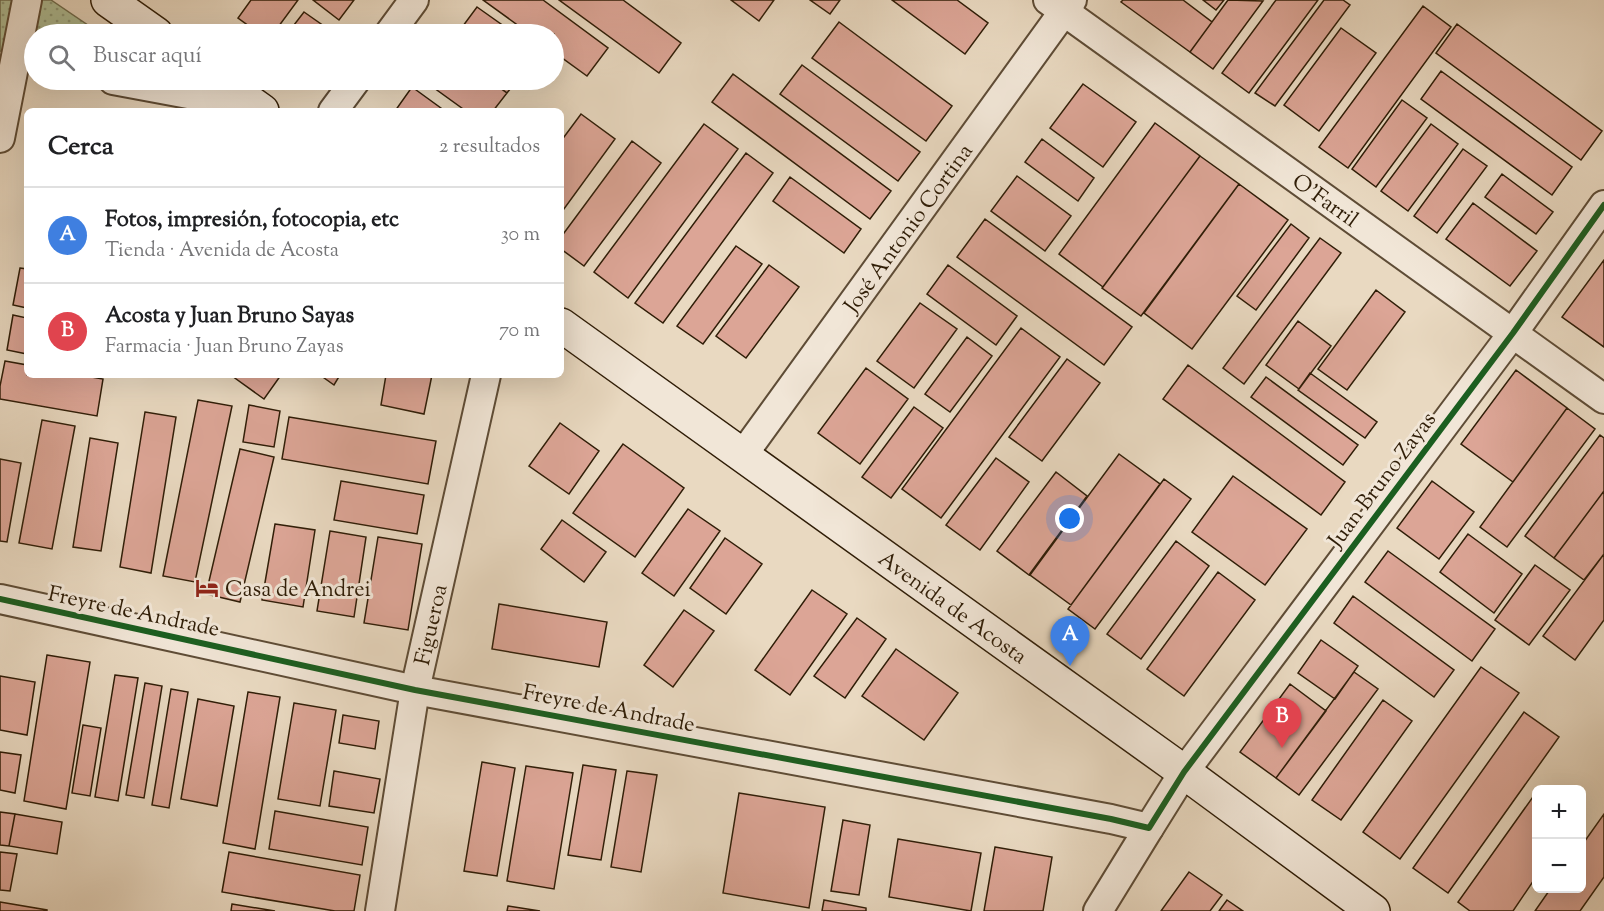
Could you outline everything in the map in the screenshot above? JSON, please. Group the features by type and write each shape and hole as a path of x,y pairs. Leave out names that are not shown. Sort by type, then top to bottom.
{"main road":[{"path":"108,0 142,24"},
{"path":"233,90 259,108"},
{"name":"Avenida de Acosta","path":"564,327 1184,772 1373,911"}],"street":[{"path":"0,138 27,0"},
{"path":"396,24 414,0"},
{"name":"O'Farril","path":"1061,4 1604,399"},
{"name":"José Antonio Cortina","path":"742,456 1061,4"},
{"path":"165,90 259,108"},
{"path":"335,108 349,90"},
{"name":"Juan Bruno Zayas","path":"1184,772 1513,333 1604,205"},
{"name":"Figueroa","path":"380,911 415,690 485,378"},
{"name":"Freyre de Andrade","path":"0,600 415,690 1111,819 1149,828"},
{"path":"1098,911 1184,772"}],"green space":[{"path":"0,0 51,0 86,24 24,24 24,56 0,51"}],"building":[{"path":"251,0 298,0 280,24 246,24 238,18"},
{"path":"313,0 354,0 339,20"},
{"path":"483,0 543,0 608,48 587,76 564,59 564,24 516,24"},
{"path":"559,0 623,0 681,43 659,73"},
{"path":"731,0 774,0 759,21"},
{"path":"810,0 840,0 830,14"},
{"path":"892,0 957,0 988,23 965,54"},
{"path":"1123,0 1183,0 1212,22 1190,52 1121,2"},
{"path":"1203,0 1224,0 1216,10"},
{"path":"1228,0 1263,1 1213,69 1190,52"},
{"path":"1276,0 1318,0 1249,93 1222,73"},
{"path":"1324,0 1343,0 1350,5 1275,106 1255,93"},
{"path":"1423,6 1451,27 1348,168 1319,147"},
{"path":"477,7 501,24 464,24"},
{"path":"304,12 321,24 295,24"},
{"path":"839,22 952,106 926,141 812,58"},
{"path":"1457,24 1602,131 1581,160 1436,53"},
{"path":"1341,28 1376,53 1319,131 1284,105"},
{"path":"802,65 920,152 898,181 780,94"},
{"path":"1441,71 1572,167 1552,195 1421,99"},
{"path":"733,74 891,191 870,219 712,102"},
{"path":"1083,84 1136,122 1103,167 1050,128"},
{"path":"410,90 416,90 441,108 397,108"},
{"path":"437,90 503,90 507,93 495,108 462,108"},
{"path":"1402,100 1427,118 1376,187 1352,169"},
{"path":"581,114 615,139 564,209 564,137"},
{"path":"1155,123 1200,156 1103,287 1059,254"},
{"path":"704,124 738,149 628,298 594,272"},
{"path":"1431,124 1458,144 1408,211 1381,191"},
{"path":"1042,139 1094,178 1078,201 1025,162"},
{"path":"632,141 661,163 584,266 564,251 564,233"},
{"path":"1463,149 1487,166 1437,233 1414,216"},
{"path":"746,153 773,173 663,323 635,303"},
{"path":"1200,156 1239,184 1141,316 1102,288"},
{"path":"1502,174 1553,212 1536,234 1485,197"},
{"path":"1017,176 1071,216 1045,251 991,211"},
{"path":"790,177 861,229 844,253 773,201"},
{"path":"1239,184 1288,220 1192,349 1144,313"},
{"path":"1473,203 1537,251 1510,286 1446,239"},
{"path":"985,219 1132,327 1104,365 957,257"},
{"path":"1291,224 1309,238 1256,310 1237,296"},
{"path":"1320,238 1341,253 1244,384 1223,368"},
{"path":"736,246 762,264 703,344 677,326"},
{"path":"1604,260 1604,347 1562,317"},
{"path":"769,265 799,287 746,358 716,336"},
{"path":"948,265 1017,316 996,345 927,294"},
{"path":"20,268 24,269 24,307 13,305"},
{"path":"1376,290 1405,312 1347,390 1318,369"},
{"path":"920,303 957,329 914,388 877,361"},
{"path":"13,315 24,317 24,353 7,350"},
{"path":"1298,321 1331,346 1299,389 1266,365"},
{"path":"1021,328 1060,357 941,518 902,489"},
{"path":"967,337 992,356 950,412 925,394"},
{"path":"1067,359 1100,383 1042,461 1009,437"},
{"path":"5,361 24,364 24,378 103,379 97,416 0,399"},
{"path":"1188,365 1345,482 1321,515 1163,399"},
{"path":"866,368 908,399 860,464 818,433"},
{"path":"1516,370 1567,408 1513,482 1461,444"},
{"path":"1310,373 1377,422 1365,438 1298,390"},
{"path":"1266,377 1358,445 1343,465 1251,397"},
{"path":"235,378 279,378 264,399"},
{"path":"324,378 338,378 334,385"},
{"path":"386,378 431,378 424,414 381,405"},
{"path":"198,400 232,406 195,582 163,576"},
{"path":"249,405 280,411 274,447 243,442"},
{"path":"914,407 943,428 891,498 862,477"},
{"path":"1567,408 1595,429 1507,547 1480,527"},
{"path":"145,412 176,417 151,573 120,567"},
{"path":"289,417 436,441 428,484 282,459"},
{"path":"42,420 75,426 52,549 19,543"},
{"path":"560,423 599,451 569,494 529,466"},
{"path":"1600,435 1604,438 1604,491 1554,558 1525,536"},
{"path":"90,438 118,443 101,551 73,547"},
{"path":"623,444 684,488 635,557 573,513"},
{"path":"240,449 274,457 240,602 206,594"},
{"path":"1119,454 1160,484 1071,605 1030,575"},
{"path":"996,458 1029,482 980,550 946,525"},
{"path":"0,459 21,463 7,542 0,541"},
{"path":"1056,472 1087,496 1029,575 997,551"},
{"path":"1233,476 1307,529 1265,585 1192,532"},
{"path":"1164,479 1191,499 1095,629 1068,609"},
{"path":"341,481 424,495 417,534 334,520"},
{"path":"1432,481 1474,512 1439,559 1397,528"},
{"path":"1604,491 1604,554 1584,580 1554,558"},
{"path":"688,509 720,531 674,596 642,573"},
{"path":"562,520 606,552 584,582 541,549"},
{"path":"275,524 315,530 303,607 262,600"},
{"path":"330,531 366,537 354,617 317,611"},
{"path":"1468,534 1522,574 1494,613 1440,572"},
{"path":"378,537 422,544 408,630 364,623"},
{"path":"725,538 762,564 726,614 690,588"},
{"path":"1176,541 1209,566 1141,659 1107,634"},
{"path":"1388,551 1495,629 1472,661 1365,582"},
{"path":"1604,554 1604,620 1575,660 1543,636"},
{"path":"1535,565 1570,590 1529,645 1495,620"},
{"path":"1218,572 1255,600 1184,696 1147,669"},
{"path":"812,590 847,614 790,695 755,670"},
{"path":"1353,596 1454,670 1434,697 1334,623"},
{"path":"499,604 607,622 599,667 492,649"},
{"path":"684,610 714,631 673,687 644,665"},
{"path":"857,618 886,639 845,698 814,676"},
{"path":"1321,640 1358,666 1335,699 1298,673"},
{"path":"896,649 958,693 924,740 862,696"},
{"path":"47,655 90,662 66,809 24,801"},
{"path":"1481,667 1519,693 1400,859 1363,832"},
{"path":"1354,672 1378,689 1299,795 1276,778"},
{"path":"115,675 138,678 118,801 95,797"},
{"path":"0,676 35,682 27,735 0,730"},
{"path":"145,683 162,686 144,798 126,795"},
{"path":"1290,684 1326,711 1276,778 1240,752"},
{"path":"171,689 188,692 169,808 152,805"},
{"path":"248,692 280,697 255,849 223,843"},
{"path":"198,699 234,706 217,806 181,799"},
{"path":"1383,700 1412,721 1341,820 1312,800"},
{"path":"294,703 336,710 320,806 278,799"},
{"path":"1524,712 1559,737 1448,893 1413,868"},
{"path":"343,715 379,721 375,749 339,743"},
{"path":"83,725 101,728 90,796 72,793"},
{"path":"0,752 21,755 15,793 0,790"},
{"path":"482,762 515,768 497,876 464,871"},
{"path":"583,765 616,770 601,860 568,855"},
{"path":"526,766 573,773 554,889 507,881"},
{"path":"334,771 380,779 374,813 329,806"},
{"path":"627,771 657,775 641,872 611,867"},
{"path":"739,793 825,807 809,908 723,893"},
{"path":"1532,798 1532,883 1513,911 1470,911 1458,902"},
{"path":"275,811 368,827 362,865 269,849"},
{"path":"0,812 15,814 9,846 0,845"},
{"path":"15,814 62,822 57,854 9,846"},
{"path":"1604,814 1604,877 1580,911 1535,911 1548,893 1586,893 1586,839"},
{"path":"843,820 870,825 859,895 831,891"},
{"path":"898,839 981,853 971,911 889,897"},
{"path":"995,847 1052,857 1043,911 984,911"},
{"path":"0,852 17,854 10,891 0,890"},
{"path":"229,852 360,875 354,911 335,911 222,892"},
{"path":"1189,872 1222,895 1210,911 1161,911"},
{"path":"824,900 866,908 866,911 822,911"},
{"path":"1227,900 1243,911 1219,911"},
{"path":"0,902 47,910 47,911 0,911"},
{"path":"232,904 275,911 231,911"},
{"path":"508,906 540,911 507,911"}],"cycle path":[{"path":"0,599 415,690 1111,819 1149,828 1184,772 1513,333 1604,205"}],"place":[{"name":"Casa de Andrei","path":"207,588"},
{"name":"Fotos, impresión, fotocopia, etc","path":"1070,666"},
{"name":"Acosta y Juan Bruno Sayas","path":"1282,748"}]}
